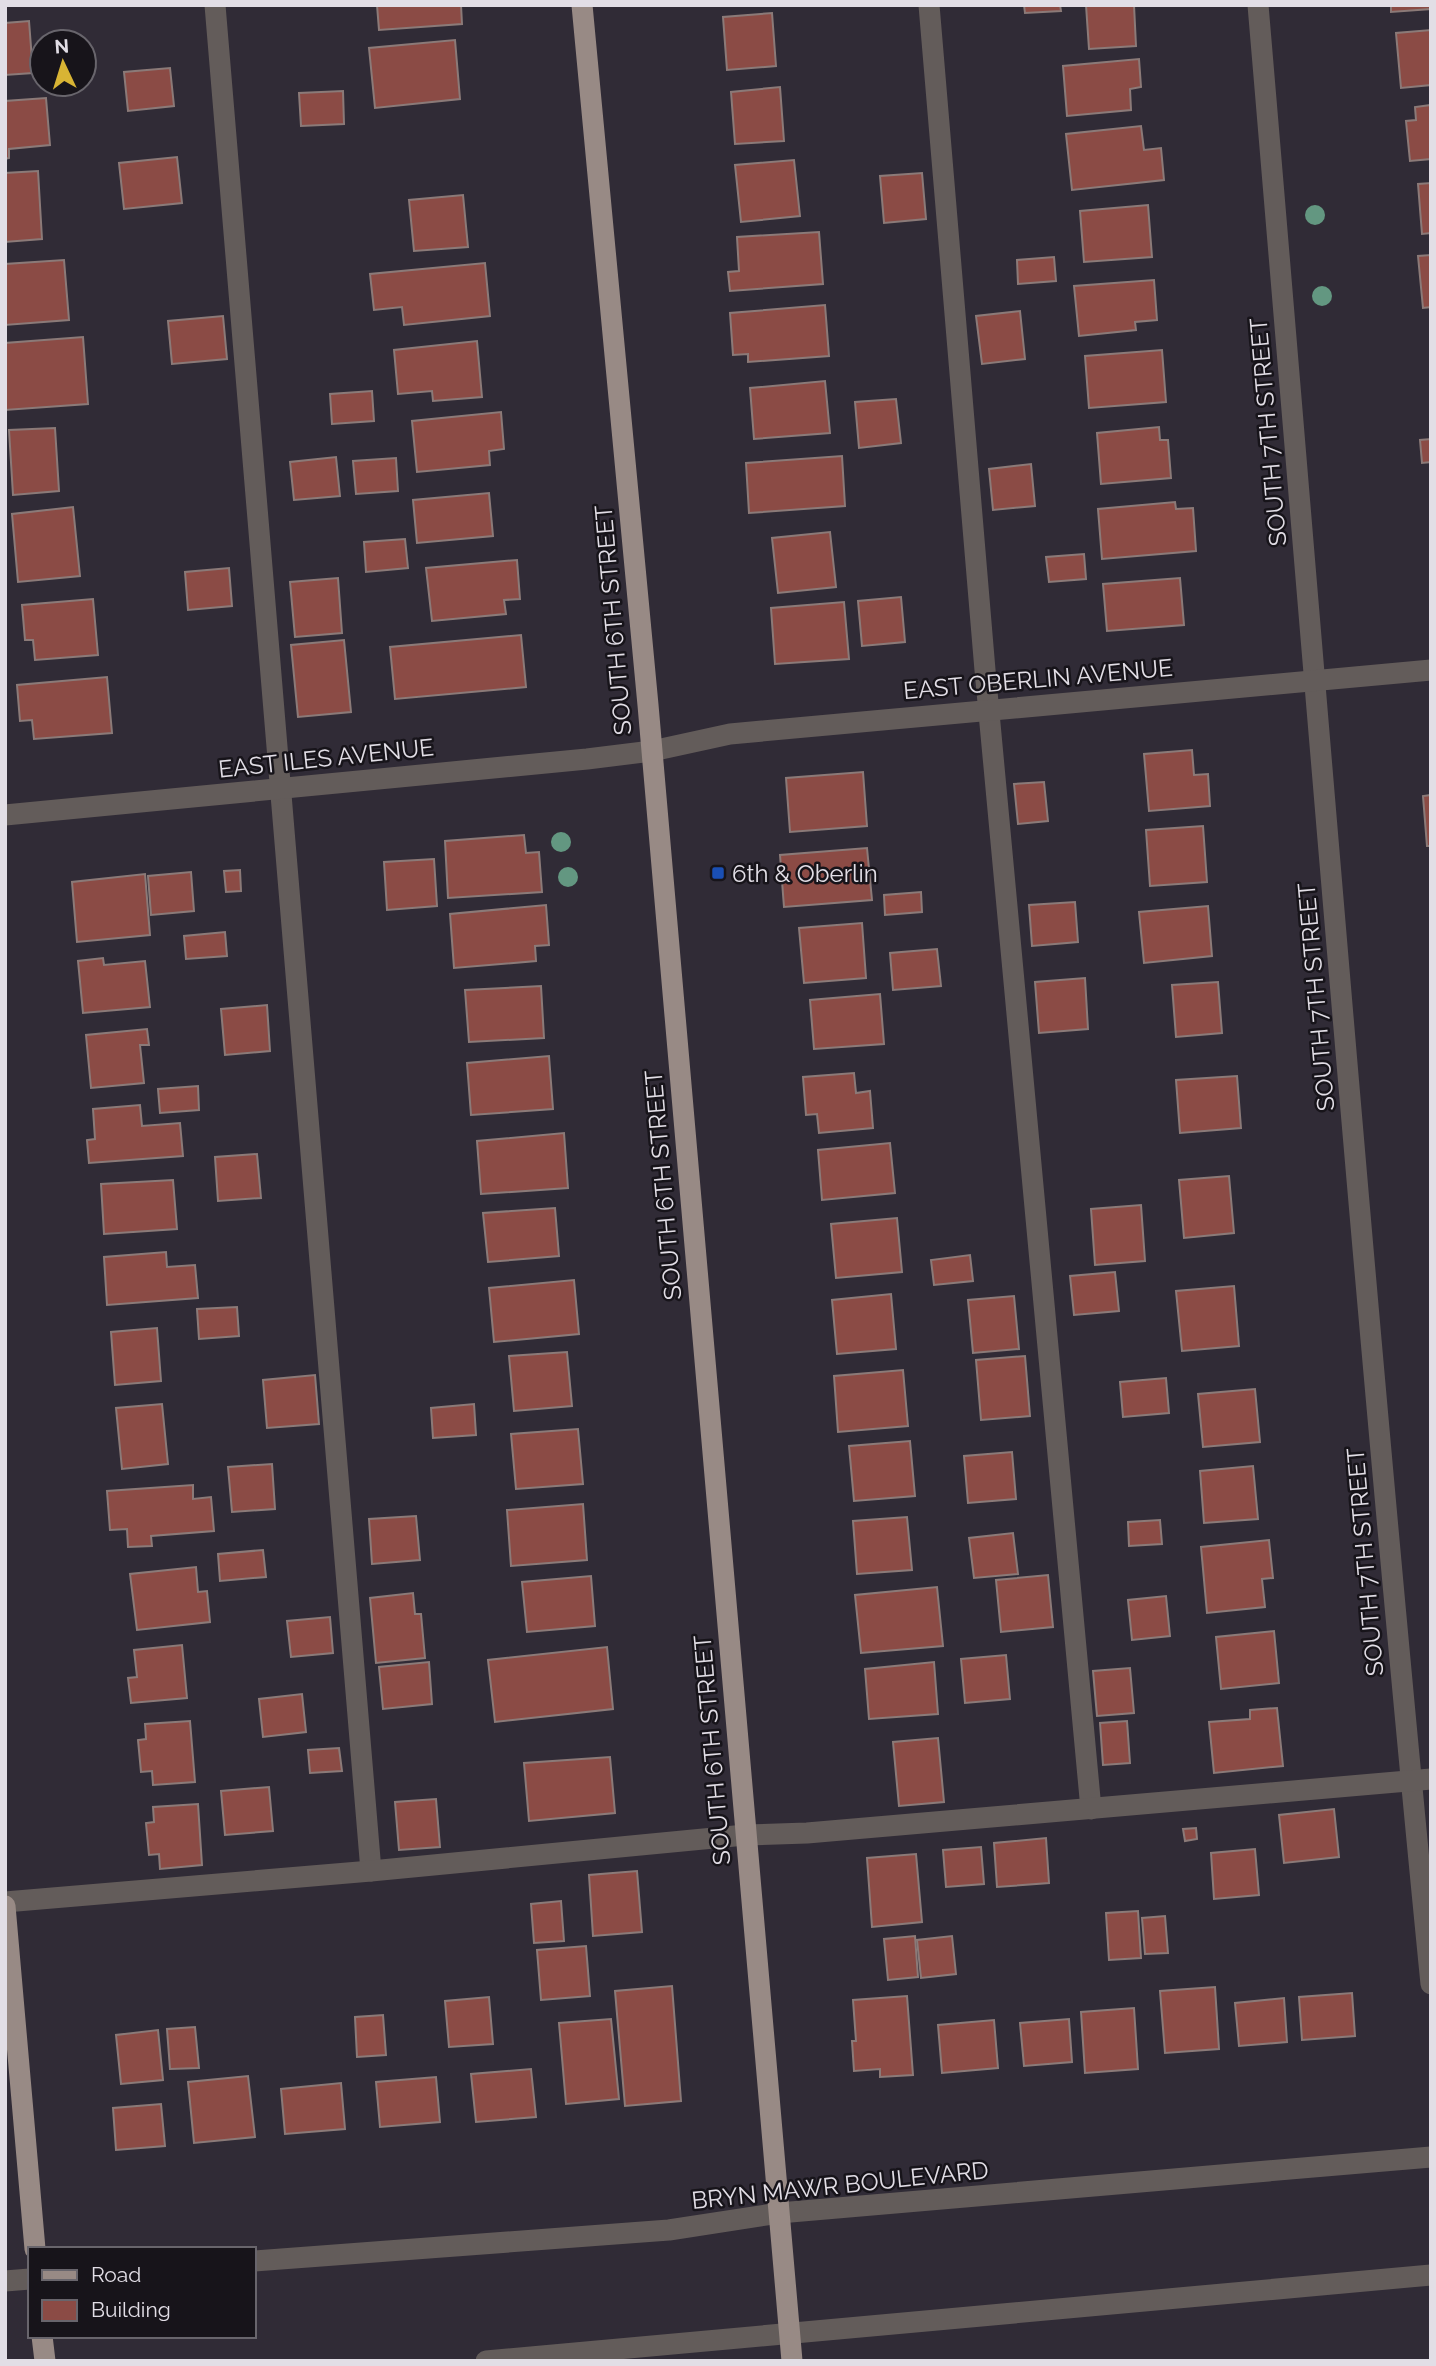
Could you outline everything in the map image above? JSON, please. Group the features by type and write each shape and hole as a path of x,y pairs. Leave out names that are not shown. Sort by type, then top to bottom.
{"main road":[{"name":"SOUTH 6TH STREET","path":"582,5 652,751 792,2361"},
{"path":"5,1904 35,2247"},
{"path":"42,2338 45,2361"}],"street":[{"path":"215,5 371,1871"},
{"path":"929,5 988,710 1091,1809"},
{"name":"SOUTH 7TH STREET","path":"1258,5 1315,680 1421,1780 1431,1984"},
{"name":"EAST OBERLIN AVENUE","path":"652,751 730,734 1431,670"},
{"name":"EAST ILES AVENUE","path":"5,815 652,751"},
{"path":"5,1904 746,1835 807,1833 1421,1780"},
{"name":"BRYN MAWR BOULEVARD","path":"256,2261 669,2230 779,2213 1431,2157"},
{"path":"486,2361 1431,2275"},
{"path":"5,2281 28,2279"}],"building":[{"path":"377,5 461,5 462,24 379,30"},
{"path":"1024,5 1060,5 1061,11 1025,13"},
{"path":"1086,5 1134,5 1136,46 1089,49"},
{"path":"1391,5 1431,5 1431,9 1391,12"},
{"path":"772,13 776,66 727,70 723,17"},
{"path":"29,21 28,73 5,75 5,23"},
{"path":"1431,30 1431,85 1401,88 1396,33"},
{"path":"455,40 460,99 375,108 369,48"},
{"path":"1139,59 1141,87 1130,89 1131,110 1067,116 1063,66"},
{"path":"170,68 174,106 128,111 124,72"},
{"path":"780,87 784,141 735,144 731,92"},
{"path":"343,91 344,124 301,126 299,93"},
{"path":"46,98 50,145 9,149 9,158 5,159 5,101"},
{"path":"1431,105 1431,159 1410,161 1406,121 1416,120 1415,107"},
{"path":"1141,126 1144,150 1161,148 1164,180 1072,190 1066,134"},
{"path":"177,157 182,203 124,209 119,163"},
{"path":"794,160 800,216 741,222 735,165"},
{"path":"38,171 42,239 5,242 5,173"},
{"path":"922,173 926,219 884,223 880,176"},
{"path":"1431,183 1431,233 1422,234 1418,184"},
{"path":"463,195 468,247 414,251 409,200"},
{"path":"1148,205 1152,257 1084,262 1080,211"},
{"path":"819,232 823,284 730,291 728,272 739,271 737,237"},
{"path":"1431,255 1431,307 1423,308 1418,256"},
{"path":"1054,257 1056,281 1018,284 1017,260"},
{"path":"64,260 69,320 5,325 5,264"},
{"path":"485,263 490,316 404,325 402,307 374,310 370,274"},
{"path":"1154,280 1157,320 1135,322 1136,330 1079,336 1074,286"},
{"path":"825,305 829,356 748,362 748,354 733,355 730,313"},
{"path":"1020,311 1025,359 982,364 976,316"},
{"path":"223,316 227,359 172,364 168,321"},
{"path":"83,337 88,404 5,410 5,343"},
{"path":"477,341 482,397 433,401 432,391 398,394 394,350"},
{"path":"1162,350 1166,402 1089,408 1085,356"},
{"path":"825,381 830,433 754,439 750,388"},
{"path":"372,391 374,421 332,424 330,394"},
{"path":"896,399 901,443 859,448 855,402"},
{"path":"501,412 504,449 489,451 490,465 417,472 412,421"},
{"path":"1159,427 1160,440 1168,440 1171,478 1101,484 1097,433"},
{"path":"55,428 59,491 13,495 9,430"},
{"path":"1431,439 1431,462 1422,463 1420,440"},
{"path":"842,456 845,506 749,513 746,463"},
{"path":"336,457 340,496 294,500 290,462"},
{"path":"396,458 398,491 356,494 353,461"},
{"path":"1031,464 1035,506 993,510 989,469"},
{"path":"489,493 493,536 417,543 413,500"},
{"path":"1175,502 1176,509 1193,508 1196,551 1102,559 1098,509"},
{"path":"73,507 80,576 18,582 12,514"},
{"path":"830,532 836,587 778,593 772,538"},
{"path":"405,539 408,568 366,572 364,542"},
{"path":"1084,554 1086,579 1049,582 1046,557"},
{"path":"517,560 520,599 504,600 506,614 432,621 426,568"},
{"path":"229,568 232,606 188,610 185,572"},
{"path":"338,578 342,633 295,637 290,582"},
{"path":"1180,578 1184,625 1107,631 1103,584"},
{"path":"901,597 905,642 862,646 858,601"},
{"path":"93,599 98,655 35,660 33,640 25,640 22,605"},
{"path":"844,602 849,659 775,664 771,608"},
{"path":"521,635 526,687 395,699 390,647"},
{"path":"344,640 351,712 298,717 291,645"},
{"path":"107,677 112,733 34,739 32,720 20,721 17,685"},
{"path":"1192,750 1194,775 1208,774 1210,806 1149,811 1144,754"},
{"path":"863,772 867,826 790,832 786,778"},
{"path":"1044,782 1048,821 1018,824 1014,784"},
{"path":"1431,795 1431,846 1427,846 1423,796"},
{"path":"1203,826 1207,882 1150,886 1146,830"},
{"path":"524,835 526,853 539,852 542,892 448,898 445,841"},
{"path":"867,848 872,900 784,907 780,855"},
{"path":"434,859 437,906 387,910 384,862"},
{"path":"240,870 241,891 226,892 224,871"},
{"path":"191,872 194,911 151,915 148,876"},
{"path":"145,874 150,935 77,942 72,882"},
{"path":"921,892 922,912 885,915 884,895"},
{"path":"1075,902 1078,942 1032,946 1029,905"},
{"path":"546,905 549,945 535,946 536,961 454,968 450,914"},
{"path":"1208,906 1212,956 1144,963 1139,912"},
{"path":"862,923 866,978 804,983 799,928"},
{"path":"225,932 227,956 186,959 184,936"},
{"path":"937,949 941,986 893,990 890,953"},
{"path":"103,958 104,965 145,961 150,1007 83,1013 78,961"},
{"path":"1085,978 1088,1029 1039,1033 1035,982"},
{"path":"1218,982 1222,1033 1176,1037 1172,985"},
{"path":"541,986 544,1038 469,1042 465,990"},
{"path":"880,994 884,1044 814,1049 810,1000"},
{"path":"267,1005 270,1051 225,1055 221,1009"},
{"path":"147,1029 149,1045 140,1045 144,1083 91,1088 86,1035"},
{"path":"549,1056 553,1109 471,1115 467,1063"},
{"path":"854,1073 856,1093 870,1091 873,1128 819,1133 817,1114 806,1115 803,1077"},
{"path":"1237,1076 1241,1128 1180,1133 1176,1080"},
{"path":"198,1086 199,1110 160,1113 158,1089"},
{"path":"140,1105 142,1126 180,1123 183,1156 89,1163 87,1140 95,1139 93,1109"},
{"path":"564,1133 568,1188 481,1194 477,1141"},
{"path":"890,1143 895,1193 822,1200 818,1150"},
{"path":"257,1154 261,1198 218,1201 215,1157"},
{"path":"1229,1176 1234,1233 1184,1238 1179,1180"},
{"path":"173,1180 177,1229 104,1234 101,1184"},
{"path":"1141,1205 1145,1261 1095,1265 1091,1209"},
{"path":"555,1208 559,1256 488,1262 483,1213"},
{"path":"897,1218 902,1272 836,1278 831,1224"},
{"path":"166,1252 167,1267 195,1265 198,1298 107,1305 104,1257"},
{"path":"970,1255 973,1281 934,1285 931,1260"},
{"path":"1115,1272 1119,1311 1074,1315 1070,1276"},
{"path":"574,1280 579,1334 494,1342 489,1288"},
{"path":"1234,1286 1239,1346 1182,1351 1176,1291"},
{"path":"891,1294 896,1349 837,1354 832,1300"},
{"path":"1014,1296 1019,1349 973,1353 968,1300"},
{"path":"237,1307 239,1336 199,1339 197,1309"},
{"path":"157,1328 161,1381 115,1385 111,1332"},
{"path":"567,1352 572,1406 514,1411 509,1356"},
{"path":"1025,1356 1030,1416 981,1420 976,1360"},
{"path":"903,1370 908,1426 838,1432 834,1376"},
{"path":"315,1375 319,1424 267,1428 263,1380"},
{"path":"1166,1378 1169,1413 1123,1417 1120,1382"},
{"path":"1255,1389 1260,1442 1203,1447 1198,1394"},
{"path":"162,1404 168,1464 122,1469 116,1408"},
{"path":"474,1404 476,1435 433,1438 431,1408"},
{"path":"578,1429 583,1484 516,1489 511,1434"},
{"path":"910,1441 915,1496 854,1501 849,1446"},
{"path":"1012,1452 1016,1499 968,1503 964,1456"},
{"path":"272,1464 275,1509 232,1512 228,1467"},
{"path":"1253,1466 1258,1519 1204,1523 1200,1471"},
{"path":"193,1485 193,1499 211,1497 214,1531 151,1536 152,1546 128,1547 127,1529 110,1530 107,1491"},
{"path":"583,1504 587,1560 511,1566 507,1510"},
{"path":"416,1516 420,1560 372,1564 369,1519"},
{"path":"907,1517 912,1570 857,1574 853,1521"},
{"path":"1160,1520 1162,1544 1129,1546 1128,1522"},
{"path":"1013,1533 1018,1574 974,1578 969,1538"},
{"path":"1269,1540 1273,1578 1262,1579 1265,1607 1207,1613 1201,1547"},
{"path":"263,1550 266,1577 220,1581 218,1554"},
{"path":"196,1567 198,1592 207,1591 210,1622 137,1630 130,1574"},
{"path":"1048,1575 1053,1627 1001,1632 996,1580"},
{"path":"591,1576 595,1626 527,1632 522,1582"},
{"path":"937,1587 943,1646 861,1653 855,1595"},
{"path":"413,1593 415,1614 421,1614 425,1658 376,1663 370,1598"},
{"path":"1166,1596 1170,1636 1132,1640 1128,1600"},
{"path":"330,1617 333,1653 291,1657 287,1621"},
{"path":"1274,1631 1279,1683 1221,1689 1216,1637"},
{"path":"182,1645 187,1698 131,1703 128,1678 137,1677 134,1650"},
{"path":"607,1647 613,1709 495,1722 488,1660"},
{"path":"1006,1655 1010,1699 965,1703 961,1659"},
{"path":"429,1662 432,1704 383,1709 379,1667"},
{"path":"934,1662 938,1714 869,1719 865,1669"},
{"path":"1130,1668 1134,1713 1097,1716 1093,1671"},
{"path":"302,1694 306,1732 263,1737 259,1699"},
{"path":"1277,1708 1283,1766 1214,1773 1209,1722 1250,1719 1250,1710"},
{"path":"190,1721 195,1782 153,1785 152,1771 141,1772 138,1740 146,1739 145,1724"},
{"path":"1127,1721 1130,1763 1103,1765 1100,1723"},
{"path":"938,1738 944,1802 899,1806 893,1742"},
{"path":"339,1748 342,1771 310,1773 308,1750"},
{"path":"610,1757 615,1813 529,1821 524,1763"},
{"path":"269,1787 273,1831 225,1835 221,1791"},
{"path":"436,1799 440,1847 399,1850 395,1802"},
{"path":"198,1804 202,1865 160,1869 159,1854 149,1855 146,1823 154,1822 153,1807"},
{"path":"1334,1809 1339,1857 1284,1863 1279,1815"},
{"path":"1196,1828 1197,1839 1185,1841 1183,1829"},
{"path":"1046,1838 1049,1883 997,1887 994,1843"},
{"path":"981,1847 984,1884 946,1887 943,1850"},
{"path":"1255,1849 1259,1895 1214,1899 1211,1853"},
{"path":"916,1854 922,1922 872,1927 867,1858"},
{"path":"637,1871 642,1932 593,1936 589,1875"},
{"path":"561,1901 564,1941 534,1943 531,1904"},
{"path":"1138,1911 1141,1958 1109,1960 1106,1913"},
{"path":"1165,1916 1168,1953 1145,1954 1142,1918"},
{"path":"915,1936 918,1977 888,1980 884,1939"},
{"path":"952,1936 956,1974 921,1978 917,1940"},
{"path":"586,1946 590,1996 541,2000 537,1950"},
{"path":"672,1986 681,2101 625,2106 615,1991"},
{"path":"1215,1987 1219,2049 1165,2053 1160,1991"},
{"path":"1352,1993 1355,2036 1302,2040 1299,1997"},
{"path":"907,1996 913,2075 880,2077 880,2069 854,2071 852,2041 856,2041 853,2000"},
{"path":"489,1997 493,2044 449,2047 445,2001"},
{"path":"1284,1998 1287,2042 1239,2046 1235,2003"},
{"path":"1134,2008 1138,2069 1085,2073 1081,2012"},
{"path":"383,2015 386,2055 357,2057 355,2017"},
{"path":"611,2019 619,2099 566,2104 559,2023"},
{"path":"1069,2019 1072,2062 1024,2066 1020,2023"},
{"path":"994,2020 998,2068 942,2073 938,2025"},
{"path":"195,2027 199,2068 170,2069 167,2029"},
{"path":"158,2030 163,2080 121,2084 116,2035"},
{"path":"531,2069 536,2117 476,2122 471,2074"},
{"path":"248,2076 255,2137 194,2143 188,2082"},
{"path":"436,2077 440,2122 380,2127 376,2082"},
{"path":"341,2083 345,2129 285,2134 281,2089"},
{"path":"161,2104 165,2146 116,2150 113,2108"}],"place":[{"name":"6th & Oberlin","path":"718,873"}]}
